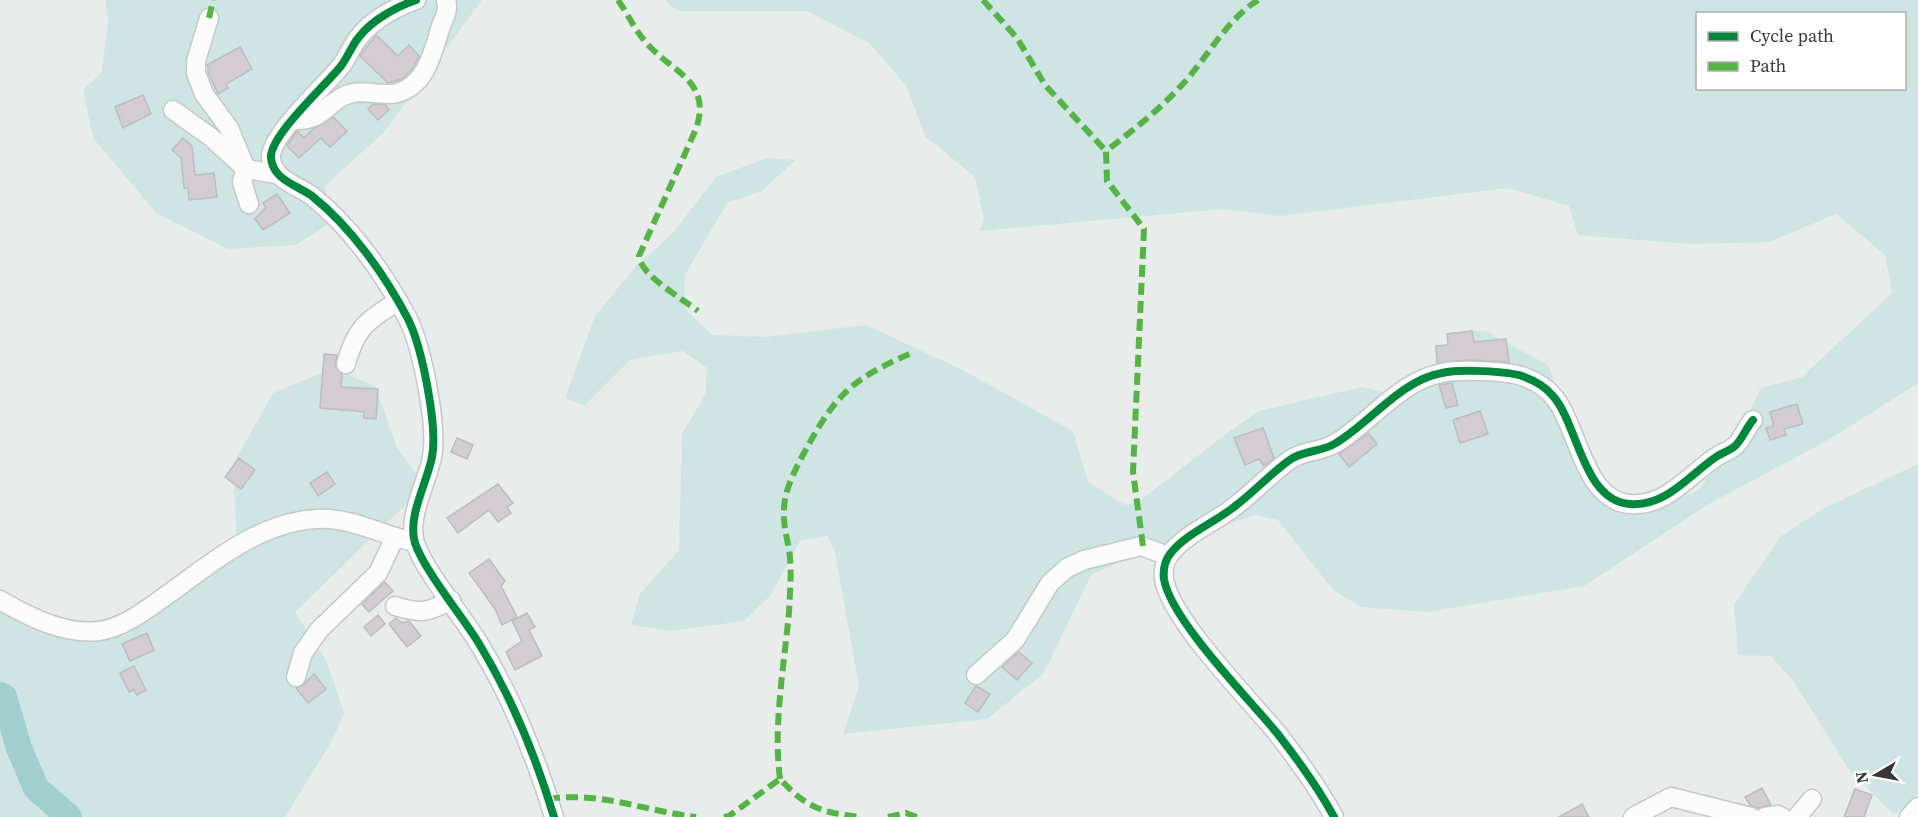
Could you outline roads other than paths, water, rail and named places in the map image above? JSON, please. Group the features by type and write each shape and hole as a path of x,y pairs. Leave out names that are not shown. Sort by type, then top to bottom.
{"street":[{"path":"276,174 271,154 276,142 302,106 342,65 359,36 381,17 416,0"},
{"path":"294,120 317,117 345,96 362,90 388,94 400,92 410,85 428,67 434,53 448,9 446,0"},
{"path":"209,18 196,61 196,73 204,94 229,128 246,169 242,182 249,204"},
{"path":"173,110 212,138 246,169 276,174 312,196 338,222 392,289 409,321 419,353 433,427 432,458 415,520 414,542 502,687 526,738 554,817"},
{"path":"346,364 357,332 371,318 397,302"},
{"path":"1334,817 1291,752 1227,676 1173,603 1164,582 1167,556 1180,544 1233,508 1293,458 1322,451 1411,386 1442,373 1518,375 1536,382 1552,394 1561,407 1586,466 1600,486 1612,499 1631,504 1651,502 1668,494 1717,456 1736,446 1753,420"},
{"path":"0,600 21,612 55,626 99,631 117,626 142,613 213,561 248,540 282,526 316,519 343,520 414,542"},
{"path":"296,676 303,653 319,630 378,573 395,537"},
{"path":"976,675 1015,640 1050,583 1067,568 1084,560 1141,546 1167,556"},
{"path":"396,606 421,613 451,600"},
{"path":"1633,817 1671,797 1751,817"},
{"path":"1797,817 1812,799"},
{"path":"1910,817 1918,807"},
{"path":"1765,817 1778,815 1782,817"}],"waterway":[{"path":"0,695 4,697 19,748 36,788 69,817"}]}
